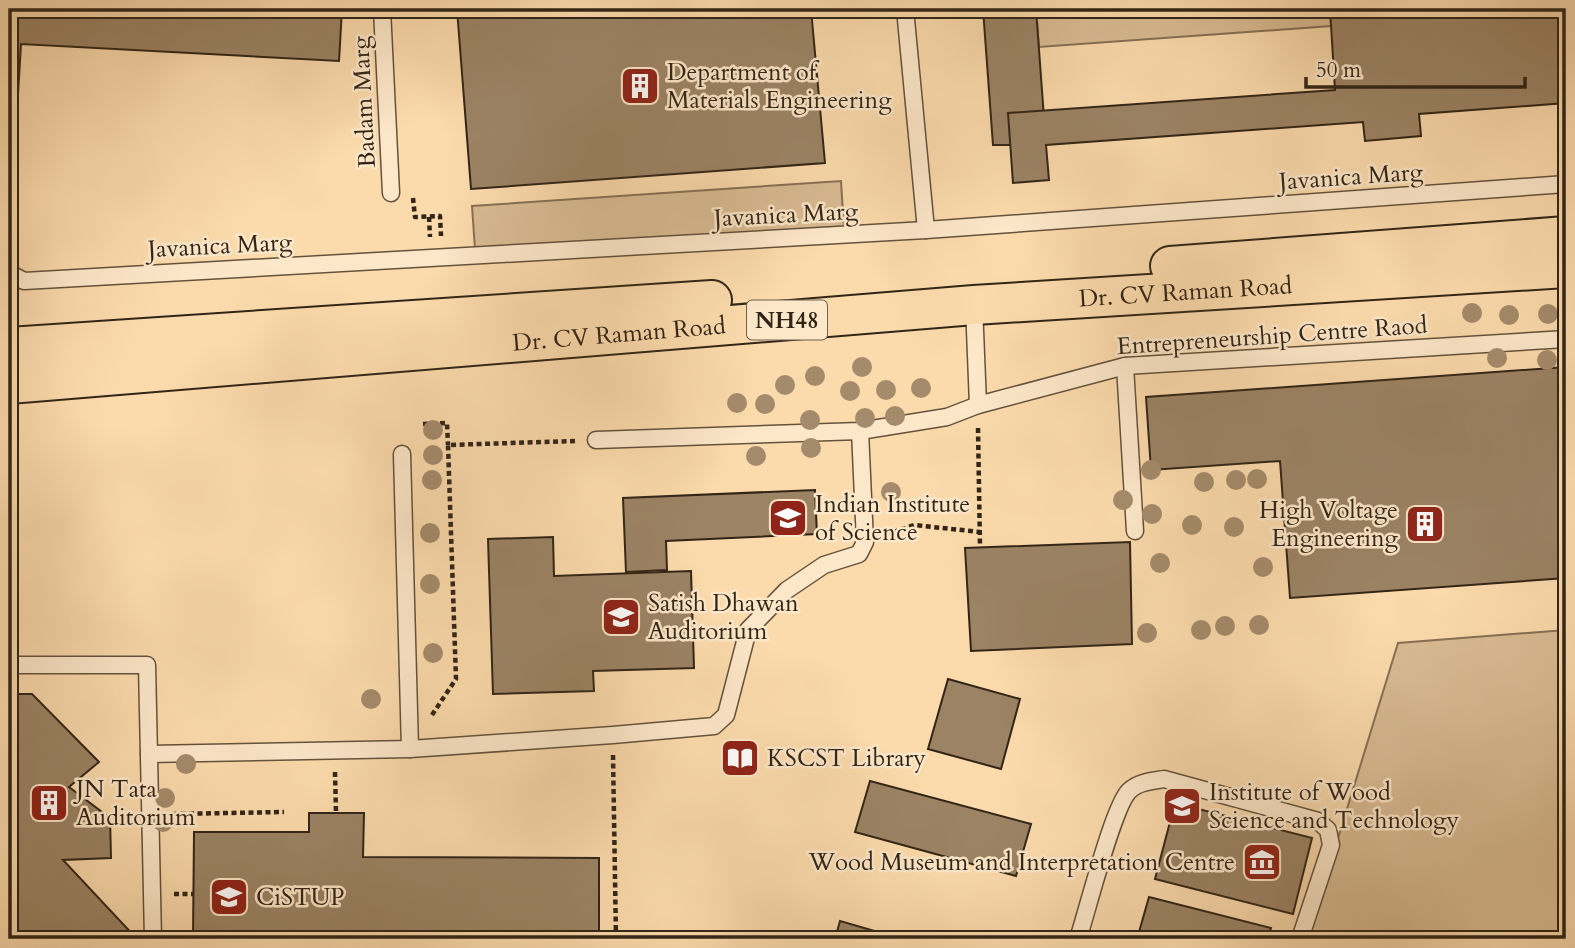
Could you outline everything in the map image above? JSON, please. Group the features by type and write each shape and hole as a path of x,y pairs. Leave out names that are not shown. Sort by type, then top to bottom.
{"highway":[{"name":"Dr. CV Raman Road","path":"9,347 857,290 1566,236"},
{"name":"Dr. CV Raman Road","path":"9,384 974,305 1566,268"}],"lane":[{"name":"Badam Marg","path":"382,9 391,193"},
{"path":"905,9 926,230"},
{"name":"Javanica Marg","path":"9,273 24,281 926,230 1566,184"},
{"path":"974,305 978,405"},
{"path":"135,322 162,321 180,335"},
{"name":"Entrepreneurship Centre Raod","path":"597,440 860,430 947,417 978,405 1125,366 1566,339"},
{"path":"1125,366 1135,531"},
{"path":"149,754 410,748 714,726 726,715 748,630 787,590 824,565 859,554 865,542 860,430"},
{"path":"402,454 410,748"},
{"path":"9,665 147,665 153,939"},
{"path":"1078,939 1116,816 1128,792 1143,782 1164,779 1318,821 1324,826 1331,845 1300,939"}],"path":[{"path":"978,405 980,547"},
{"path":"410,748 456,679 447,423 423,424"},
{"path":"447,445 597,440"},
{"path":"865,542 914,525 980,532"},
{"path":"613,735 616,939"},
{"path":"334,750 336,813"},
{"path":"150,814 284,812"}],"shaded area":[{"path":"1036,9 1330,9 1331,26 1039,47"},
{"path":"1431,9 1557,9 1431,15"},
{"path":"841,181 844,229 475,249 472,206"},
{"path":"1566,630 1566,939 1307,939 1398,643"}],"building":[{"path":"9,9 342,9 339,61 21,44 18,94 9,93"},
{"name":"Department of Materials Engineering","path":"457,9 811,9 825,163 471,189"},
{"path":"983,9 1036,9 1046,145 993,145"},
{"path":"1330,9 1431,9 1431,15 1566,9 1566,103 1419,114 1421,136 1365,141 1363,122 1046,145 1049,180 1013,183 1008,113 1335,90"},
{"name":"High Voltage Engineering","path":"1566,367 1566,578 1290,598 1280,461 1151,470 1146,397"},
{"path":"815,490 817,534 666,541 667,570 626,572 623,498"},
{"path":"553,537 554,576 691,571 694,668 593,671 594,691 493,694 488,539"},
{"path":"1130,542 1132,644 971,651 965,548"},
{"path":"948,679 1020,699 1001,769 928,749"},
{"name":"JN Tata Auditorium","path":"9,694 32,694 99,762 69,787 110,818 111,858 63,860 137,939 9,939"},
{"path":"870,781 1031,824 1016,876 855,832"},
{"path":"1175,803 1312,838 1293,914 1155,879"},
{"path":"309,813 364,813 363,857 599,858 599,939 193,939 194,832 309,832"},
{"path":"1149,897 1271,928 1268,939 1137,939"},
{"path":"840,921 902,939 835,939"}],"place":[{"name":"Department of Materials Engineering","path":"640,86"},
{"name":"Indian Institute of Science","path":"788,518"},
{"name":"High Voltage Engineering","path":"1425,524"},
{"name":"Satish Dhawan Auditorium","path":"621,617"},
{"name":"KSCST Library","path":"740,758"},
{"name":"JN Tata Auditorium","path":"49,803"},
{"name":"Institute of Wood Science and Technology","path":"1182,806"},
{"name":"Wood Museum and Interpretation Centre","path":"1262,862"},
{"name":"CiSTUP","path":"229,897"}]}
